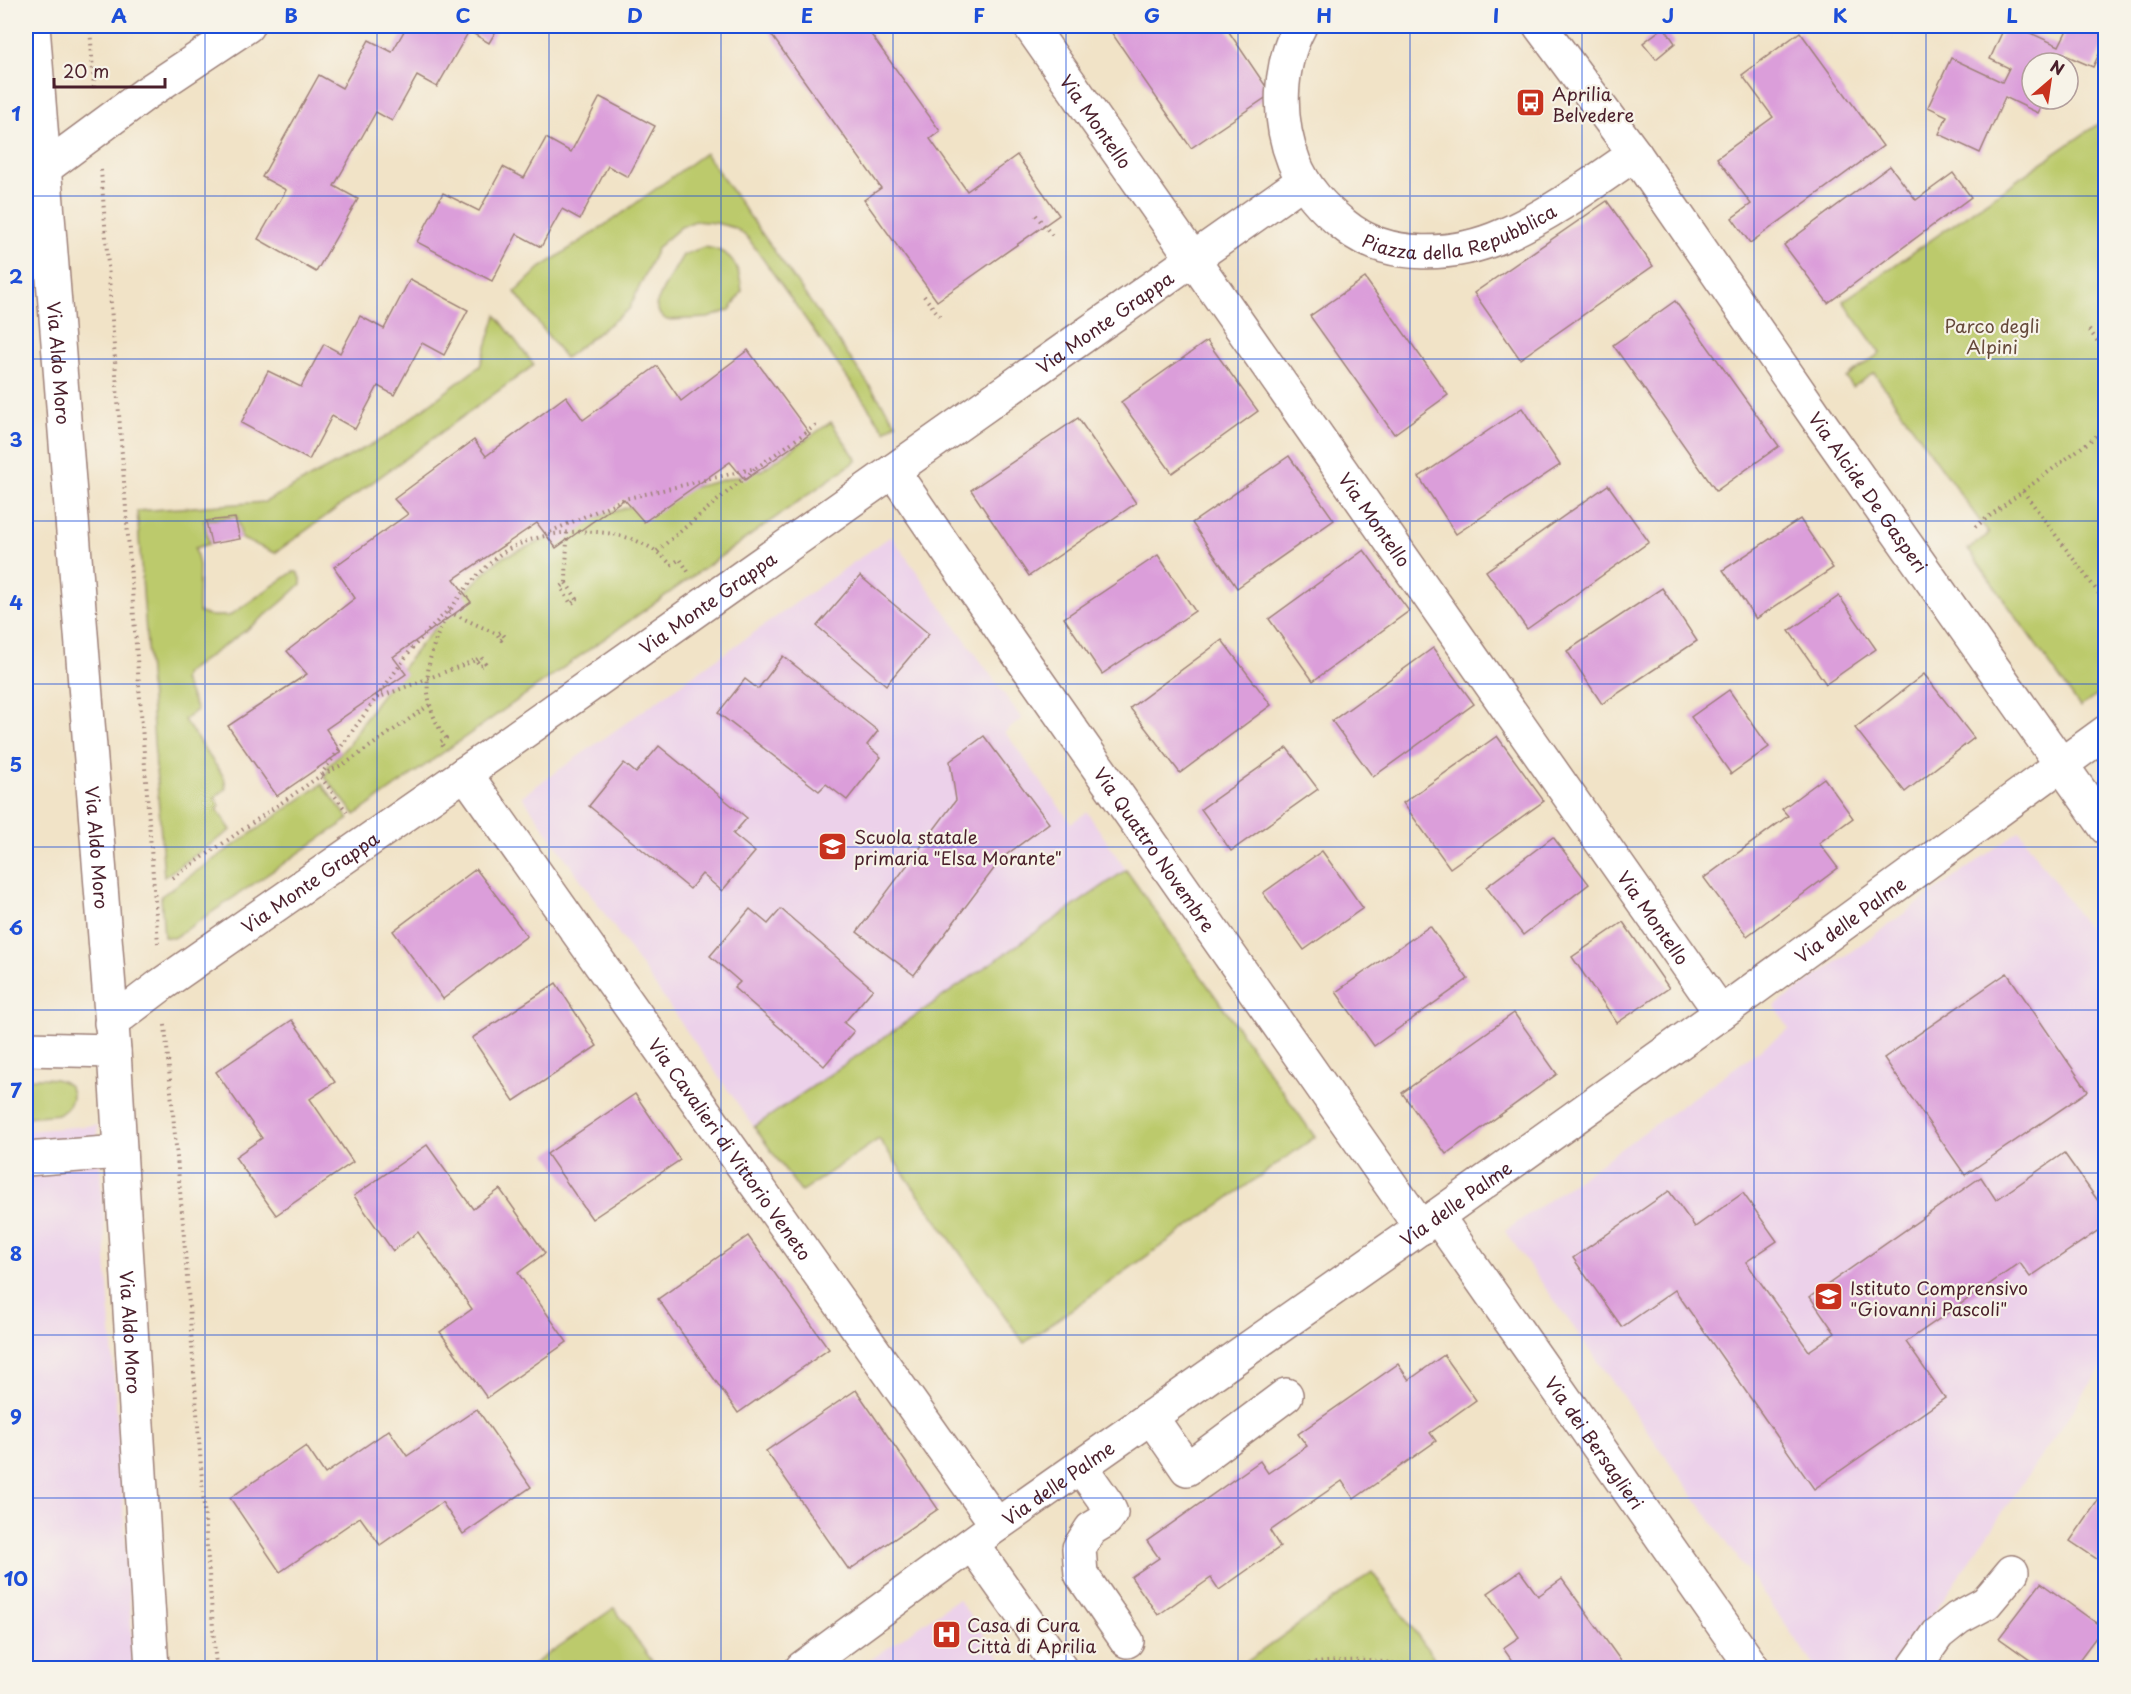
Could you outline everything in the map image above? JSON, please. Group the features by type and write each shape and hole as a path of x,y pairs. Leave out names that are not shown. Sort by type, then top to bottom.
{"street":[{"name":"Via Aldo Moro","path":"33,26 112,1037 152,1668"},
{"path":"45,168 98,128 247,26"},
{"name":"Via Montello","path":"1030,26 1721,1012"},
{"name":"Piazza della Repubblica","path":"1300,26 1289,51 1283,91 1283,122 1289,149 1303,180 1323,208 1369,242 1387,248 1429,252 1480,244 1504,235 1561,205 1635,154"},
{"path":"1547,28 1635,154"},
{"name":"Via Alcide De Gasperi","path":"1635,154 1819,421 2106,828"},
{"name":"Via Monte Grappa","path":"112,1037 161,985 465,773 1303,180"},
{"name":"Via Quattro Novembre","path":"893,471 1010,642 1422,1227"},
{"name":"Via delle Palme","path":"801,1668 985,1534 1422,1227 2106,732"},
{"name":"Via Cavalieri di Vittorio Veneto","path":"465,773 985,1534 1060,1668"},
{"path":"26,1049 112,1037"},
{"path":"26,1159 120,1152"},
{"name":"Via dei Bersaglieri","path":"1422,1227 1753,1668"},
{"path":"1151,1418 1187,1469 1286,1395"},
{"path":"1081,1467 1111,1513 1106,1520 1091,1529 1079,1548 1081,1574 1127,1641"},
{"path":"1914,1668 1938,1634 1958,1618 1986,1603 2012,1572"}],"path":[{"path":"90,26 161,985 183,1224 216,1668"},
{"path":"1036,215 1054,238"},
{"path":"924,296 942,320"},
{"path":"2089,330 2106,352"},
{"path":"657,551 756,468 819,423"},
{"path":"1975,527 2106,429"},
{"path":"320,776 413,647 453,605 472,581 501,553 624,499 756,468"},
{"path":"2024,491 2106,603"},
{"path":"539,537 567,532 610,534 632,540 657,551 671,566 680,559 693,578"},
{"path":"566,583 561,587 571,604 577,599 566,583 567,532"},
{"path":"440,730 431,704 427,678 432,649 453,605"},
{"path":"449,612 497,634"},
{"path":"376,698 476,660"},
{"path":"173,878 320,776 349,762 431,704"},
{"path":"320,776 353,819"},
{"path":"1279,1668 1321,1661 1366,1661 1414,1668"},
{"path":"569,1668 577,1665 596,1668"}],"shaded area":[{"name":"Scuola statale primaria \"Elsa Morante\"","path":"891,536 1022,719 1005,732 1071,823 1087,812 1126,870 754,1127 522,796"},
{"name":"Istituto Comprensivo \"Giovanni Pascoli\"","path":"2019,831 2105,953 2105,1363 1896,1668 1816,1668 1505,1231 1789,1029 1775,1006"},
{"path":"97,1125 134,1668 26,1668 26,1131"},
{"name":"Casa di Cura Città di Aprilia","path":"958,1599 1008,1668 859,1668"}],"green space":[{"name":"Parco degli Alpini","path":"2105,119 2106,689 2080,707 1968,549 1989,534 1874,373 1853,387 1846,378 1880,353 1843,301"},
{"path":"705,153 896,423 885,431 748,238 735,228 695,221 681,227 658,247 629,309 565,358 515,292 540,268 617,217"},
{"path":"704,247 728,255 736,266 742,291 730,310 708,318 667,320 660,315 656,305 663,289 683,255"},
{"path":"496,315 534,365 275,553 242,539 237,517 204,520 209,544 195,548 199,565 199,613 229,616 293,572 297,572 301,578 301,584 259,620 185,673 183,680 197,710 184,720 224,777 226,788 215,798 220,806 217,809 231,830 164,877 137,511 265,502 387,436 480,366"},
{"path":"831,422 857,460 355,815 324,776 329,770 327,767 348,745 377,701 421,644 474,583 501,558 604,515 671,493 762,470"},
{"path":"322,784 349,819 174,938 164,937 161,896"},
{"path":"1126,870 1315,1137 1024,1343 879,1139 801,1192 754,1127"},
{"path":"26,1078 54,1079 66,1083 72,1094 69,1106 60,1114 26,1117"},
{"path":"1372,1572 1441,1668 1238,1668"},
{"path":"614,1608 657,1668 528,1668"}],"building":[{"path":"407,26 423,26 436,33 440,26 499,26 489,43 469,31 437,87 417,76 392,121 376,112 334,186 358,199 316,272 258,239 286,190 262,177 319,75 342,88 369,40 392,52"},
{"path":"765,26 865,26 940,131 930,139 967,191 1017,155 1059,215 937,301 864,200 881,188"},
{"path":"1107,26 1225,26 1271,94 1191,148"},
{"path":"2005,26 2015,26 2059,46 2069,26 2106,26 2106,39 2093,67 2080,61 2080,51 2020,51 2020,104 2005,97 1980,153 1939,134 1947,116 1928,107 1951,58 2002,82 2009,68 1990,59"},
{"path":"1664,27 1675,43 1656,59 1643,43"},
{"path":"1800,32 1883,146 1750,243 1732,218 1751,204 1717,158 1773,117 1742,75"},
{"path":"600,97 655,126 628,177 608,166 580,219 562,209 541,247 517,234 492,281 417,242 443,193 479,211 503,167 524,178 546,138 571,152"},
{"path":"1890,166 1916,200 1953,173 1971,197 1828,303 1784,245"},
{"path":"1607,201 1653,266 1520,359 1474,293"},
{"path":"1365,278 1448,395 1394,434 1310,316"},
{"path":"410,279 468,310 444,355 422,343 394,395 378,386 355,429 332,416 309,460 241,423 268,371 301,387 324,344 340,353 360,316 384,329"},
{"path":"1675,301 1779,446 1716,491 1613,345"},
{"path":"1207,341 1258,411 1172,473 1121,402"},
{"path":"748,350 810,434 745,480 730,462 644,522 624,499 556,548 537,523 454,579 471,602 393,657 406,674 326,729 341,752 277,796 228,726 307,674 287,651 355,598 334,567 408,514 394,499 474,440 486,456 566,396 583,420 657,366 681,401"},
{"path":"1522,408 1560,465 1456,534 1419,477"},
{"path":"1078,418 1136,503 1029,576 971,490"},
{"path":"1289,456 1334,520 1237,588 1192,523"},
{"path":"1608,485 1649,542 1527,629 1486,571"},
{"path":"235,518 240,539 211,544 206,521"},
{"path":"1800,519 1833,568 1756,619 1723,570"},
{"path":"1364,550 1409,611 1313,681 1269,619"},
{"path":"1158,555 1195,611 1102,674 1064,618"},
{"path":"860,576 929,634 886,685 817,626"},
{"path":"1662,588 1697,641 1602,704 1567,651"},
{"path":"1839,596 1876,649 1826,684 1789,631"},
{"path":"1222,640 1271,705 1180,773 1130,708"},
{"path":"1433,648 1474,704 1373,777 1332,721"},
{"path":"783,656 878,731 867,745 881,757 847,800 826,784 819,791 718,713 745,679 758,689"},
{"path":"1924,674 1974,738 1905,792 1855,728"},
{"path":"1729,690 1769,747 1731,774 1691,717"},
{"path":"984,736 1049,823 1002,858 914,975 857,932 956,800 950,761"},
{"path":"1497,736 1544,801 1450,868 1403,803"},
{"path":"659,746 747,818 733,834 755,852 722,891 702,874 690,889 589,806 624,763 636,773"},
{"path":"1287,748 1318,789 1231,851 1201,809"},
{"path":"1824,778 1853,818 1819,843 1838,868 1747,936 1704,878 1788,816 1782,809"},
{"path":"1553,837 1589,884 1523,935 1486,887"},
{"path":"1322,851 1363,908 1304,950 1263,893"},
{"path":"476,869 527,936 443,999 393,931"},
{"path":"750,909 768,924 781,909 873,989 844,1023 854,1031 824,1066 734,988 740,982 710,956"},
{"path":"1623,922 1669,988 1617,1023 1572,957"},
{"path":"1430,926 1468,979 1374,1046 1336,992"},
{"path":"2007,973 2088,1091 1965,1175 1884,1058"},
{"path":"556,983 597,1046 514,1101 472,1038"},
{"path":"1514,1013 1557,1074 1446,1154 1402,1093"},
{"path":"292,1020 335,1082 310,1099 353,1162 276,1215 235,1157 262,1138 216,1072"},
{"path":"635,1094 680,1160 592,1219 547,1154"},
{"path":"427,1145 473,1209 500,1189 545,1253 518,1273 567,1342 487,1398 440,1332 472,1309 418,1232 393,1251 354,1196"},
{"path":"2064,1153 2106,1212 2106,1225 2030,1277 2020,1263 1906,1342 1945,1398 1814,1489 1675,1290 1622,1327 1573,1258 1669,1191 1695,1227 1743,1193 1777,1241 1746,1262 1809,1351 1835,1333 1810,1297 1981,1177 1996,1200"},
{"path":"748,1236 829,1349 738,1413 658,1299"},
{"path":"1444,1355 1476,1400 1430,1433 1436,1441 1354,1499 1342,1481 1270,1531 1280,1547 1219,1590 1211,1578 1158,1615 1131,1577 1159,1558 1147,1541 1260,1461 1268,1473 1307,1446 1298,1434 1398,1364 1409,1380"},
{"path":"856,1390 938,1509 849,1570 766,1451"},
{"path":"477,1409 531,1487 463,1534 442,1502 380,1545 360,1517 280,1572 230,1498 306,1446 325,1474 389,1430 407,1456"},
{"path":"2106,1489 2106,1565 2070,1541"},
{"path":"1520,1571 1538,1596 1562,1579 1626,1668 1517,1668 1503,1648 1519,1637 1488,1593"},
{"path":"2041,1583 2103,1628 2073,1668 2041,1668 1999,1638"}],"place":[{"name":"Aprilia Belvedere","path":"1531,103"},
{"name":"Scuola statale primaria \"Elsa Morante\"","path":"833,846"},
{"name":"Istituto Comprensivo \"Giovanni Pascoli\"","path":"1829,1297"},
{"name":"Casa di Cura Città di Aprilia","path":"946,1634"}]}
